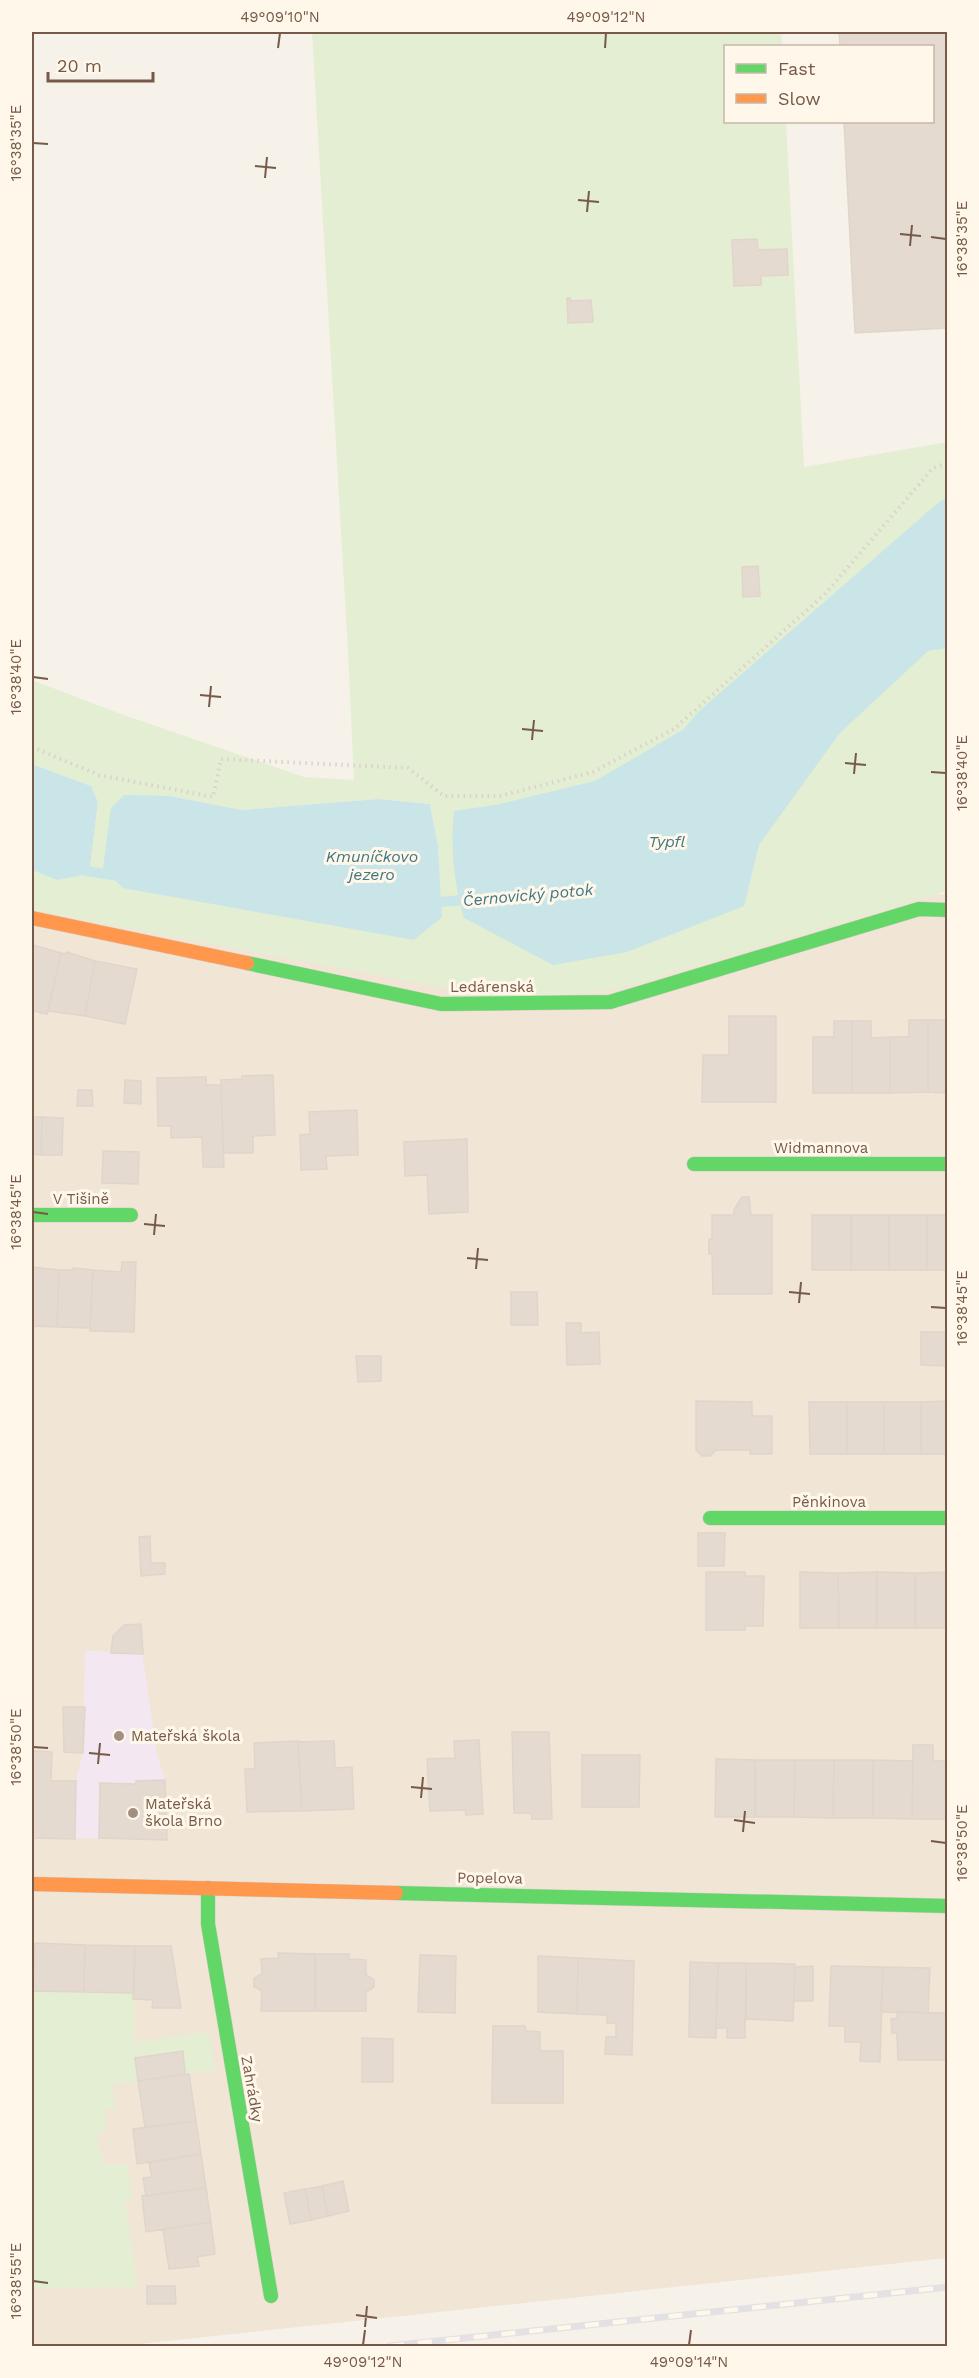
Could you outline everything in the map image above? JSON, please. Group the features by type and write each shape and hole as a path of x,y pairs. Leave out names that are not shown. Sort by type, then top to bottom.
{"street":[{"name":"Ledárenská","path":"32,918 441,1004 610,1002 919,909 948,910"},
{"name":"Widmannova","path":"694,1164 948,1164"},
{"name":"V Tišině","path":"32,1215 131,1215"},
{"name":"Pěnkinova","path":"710,1518 948,1518"},
{"name":"Popelova","path":"32,1884 948,1906"},
{"name":"Zahrádky","path":"208,1888 208,1924 271,2296"}],"path":[{"path":"32,747 99,775 213,797 221,759 408,768 444,796 500,796 593,772 674,729 825,594 933,468 948,463"}],"shaded area":[{"path":"947,894 947,2258 121,2346 32,2346 32,910"},
{"name":"Mateřská škola","path":"85,1651 142,1652 157,1754 165,1780 139,1782 132,1785 101,1783 99,1838 75,1838 76,1781 83,1752"}],"green space":[{"path":"312,32 781,32 782,45 724,45 724,123 786,123 804,467 947,442 947,891 618,989 508,1000 32,910 32,870 57,880 89,874 98,802 91,786 32,764 32,680 121,714 304,777 354,780","holes":["170,796 242,810 378,799 430,804 438,846 442,917"]},
{"path":"33,1991 134,1993 134,2042 209,2032 215,2070 185,2074 182,2051 135,2058 138,2081 112,2085 116,2108 105,2110 106,2132 98,2132 98,2143 104,2164 128,2164 132,2198 125,2199 137,2287 32,2288"}],"water":[{"name":"Typfl","path":"947,498 947,648 928,651 839,734 759,845 744,906 627,952 553,965 464,918 454,865 452,838 454,811 495,805 595,781 684,729 698,712 939,502"},
{"path":"32,764 91,786 98,802 89,874 57,880 32,870"},
{"name":"Kmuníčkovo jezero","path":"124,795 170,796 242,810 378,799 430,804 438,846 442,917 414,940 123,888 103,868 111,808"}],"building":[{"path":"839,32 948,32 948,328 855,333 844,123 934,123 934,45 840,45"},
{"path":"757,239 758,250 787,249 788,275 761,276 761,285 734,286 732,240"},
{"path":"567,298 571,301 591,300 593,322 568,323"},
{"path":"758,566 760,596 743,597 742,567"},
{"path":"33,945 61,953 47,1014 32,1011"},
{"path":"67,952 95,961 85,1016 48,1011 61,953 66,954"},
{"path":"95,961 137,969 125,1024 85,1016"},
{"path":"729,1016 776,1016 776,1102 702,1102 703,1055 729,1055"},
{"path":"909,1020 928,1020 928,1092 890,1093 890,1037 909,1037"},
{"path":"928,1020 947,1020 948,1093 928,1092"},
{"path":"834,1021 852,1021 852,1093 813,1093 813,1037 834,1037"},
{"path":"852,1021 871,1021 871,1038 890,1037 890,1093 852,1093"},
{"path":"273,1075 275,1135 253,1136 253,1153 223,1153 221,1080 242,1079 242,1076"},
{"path":"206,1077 206,1085 221,1085 224,1167 203,1167 202,1137 171,1138 171,1126 158,1126 157,1078"},
{"path":"125,1080 141,1081 141,1104 124,1103"},
{"path":"78,1090 92,1090 93,1106 77,1106"},
{"path":"357,1110 358,1155 326,1156 327,1169 301,1170 300,1135 310,1134 309,1112"},
{"path":"32,1117 42,1117 41,1155 32,1154"},
{"path":"42,1117 63,1118 62,1155 41,1155"},
{"path":"467,1139 468,1212 429,1214 427,1175 405,1176 404,1142"},
{"path":"103,1151 139,1152 138,1184 102,1183"},
{"path":"742,1197 749,1197 751,1215 772,1215 772,1294 713,1294 712,1254 709,1254 709,1239 712,1239 712,1215 734,1215 734,1210"},
{"path":"812,1215 851,1215 851,1270 812,1270"},
{"path":"851,1215 889,1215 889,1270 851,1270"},
{"path":"889,1215 927,1215 927,1270 889,1270"},
{"path":"927,1215 948,1215 948,1270 927,1270"},
{"path":"122,1262 136,1262 134,1332 90,1331 93,1270 121,1272"},
{"path":"32,1267 59,1270 57,1327 32,1326"},
{"path":"73,1268 93,1270 90,1328 57,1327 59,1270 73,1270"},
{"path":"511,1292 537,1292 538,1325 511,1325"},
{"path":"566,1323 581,1323 581,1333 599,1332 600,1364 567,1365"},
{"path":"921,1332 948,1332 948,1366 921,1365"},
{"path":"356,1356 381,1356 381,1381 358,1382"},
{"path":"696,1401 752,1402 752,1416 772,1416 772,1454 750,1454 750,1450 716,1450 710,1456 702,1456 696,1450"},
{"path":"948,1401 948,1454 921,1454 921,1402"},
{"path":"809,1402 847,1402 847,1454 810,1454"},
{"path":"847,1402 884,1402 884,1454 847,1454"},
{"path":"884,1402 921,1402 921,1454 884,1454"},
{"path":"698,1533 725,1533 724,1566 698,1566"},
{"path":"150,1536 151,1563 165,1563 165,1574 141,1576 139,1537"},
{"path":"706,1572 745,1572 745,1576 764,1576 763,1626 745,1626 745,1630 706,1630"},
{"path":"800,1572 838,1573 839,1628 800,1628"},
{"path":"877,1572 915,1573 915,1628 877,1628"},
{"path":"877,1572 877,1628 839,1628 838,1573"},
{"path":"948,1572 948,1628 915,1628 915,1573"},
{"path":"141,1624 143,1654 111,1653 113,1636 124,1625"},
{"path":"63,1707 85,1707 83,1753 64,1752"},
{"path":"512,1732 549,1732 552,1819 532,1819 531,1813 514,1813"},
{"path":"479,1740 483,1814 466,1815 465,1810 430,1811 427,1759 455,1758 454,1741"},
{"path":"298,1741 302,1811 247,1812 245,1769 255,1769 254,1743"},
{"path":"334,1741 335,1768 352,1767 354,1809 302,1811 298,1742"},
{"path":"913,1745 933,1745 933,1761 948,1761 948,1819 912,1819"},
{"path":"33,1751 52,1752 51,1781 76,1781 75,1839 32,1838"},
{"path":"582,1755 640,1755 639,1807 582,1807"},
{"path":"716,1759 755,1760 755,1817 715,1817"},
{"path":"755,1760 795,1760 794,1817 755,1817"},
{"path":"795,1760 834,1760 833,1818 794,1817"},
{"path":"834,1760 873,1760 873,1818 833,1818"},
{"path":"873,1760 913,1761 912,1819 873,1818"},
{"name":"Mateřská škola Brno","path":"165,1780 167,1840 99,1838 100,1783 136,1784 136,1781"},
{"path":"32,1943 35,1943 33,2002 32,2001"},
{"path":"35,1943 85,1945 84,1992 33,1991"},
{"path":"85,1945 135,1946 134,1993 84,1992"},
{"path":"135,1946 171,1946 181,2008 152,2008 153,2000 133,1999"},
{"path":"278,1953 315,1954 315,2011 261,2011 262,1991 254,1987 254,1978 262,1974 261,1959 279,1958"},
{"path":"315,1954 349,1954 349,1959 366,1960 366,1975 374,1980 374,1987 366,1992 366,2011 315,2011"},
{"path":"420,1955 456,1956 455,2013 418,2012"},
{"path":"538,1956 578,1958 577,2014 538,2012"},
{"path":"578,1958 634,1961 632,2055 605,2054 606,2037 616,2037 616,2023 607,2023 607,2015 577,2014"},
{"path":"690,1962 718,1963 716,2038 689,2037"},
{"path":"718,1963 746,1963 745,2038 727,2038 727,2028 716,2028"},
{"path":"746,1963 795,1964 793,2021 746,2019"},
{"path":"813,1966 813,2001 794,2001 795,1967"},
{"path":"831,1966 883,1967 880,2062 860,2061 861,2042 845,2042 845,2026 829,2026"},
{"path":"883,1967 930,1968 928,2013 881,2012"},
{"path":"897,2012 948,2013 948,2060 898,2060 897,2033 892,2033 891,2019 897,2018"},
{"path":"493,2026 525,2026 526,2031 540,2032 540,2051 563,2051 563,2103 492,2103"},
{"path":"362,2038 393,2039 393,2082 362,2082"},
{"path":"183,2051 185,2074 138,2081 135,2058"},
{"path":"189,2074 196,2121 145,2127 138,2081"},
{"path":"196,2121 201,2154 137,2164 133,2129"},
{"path":"201,2154 206,2188 146,2196 143,2178 152,2177 149,2163"},
{"path":"343,2181 349,2211 328,2216 322,2186"},
{"path":"322,2186 328,2216 311,2220 305,2189"},
{"path":"206,2188 211,2222 146,2232 142,2196"},
{"path":"305,2189 311,2220 290,2224 284,2193"},
{"path":"211,2222 215,2254 197,2257 199,2266 169,2269 163,2229"},
{"path":"147,2286 175,2286 176,2304 147,2304"}],"waterway":[{"name":"Černovický potok","path":"79,865 86,871 124,877"},
{"name":"Černovický potok","path":"429,903 473,899"}],"railway":[{"path":"390,2346 948,2287"}],"traffic: fast":[{"path":"247,963 441,1004 610,1002 919,909 948,910"},
{"path":"694,1164 948,1164"},
{"path":"32,1215 131,1215"},
{"path":"710,1518 948,1518"},
{"path":"208,1888 208,1924 271,2296"},
{"path":"396,1893 948,1906"}],"traffic: slow":[{"path":"32,918 247,963"},
{"path":"32,1884 396,1893"}],"place":[{"name":"Mateřská škola","path":"119,1736"},
{"name":"Mateřská škola Brno","path":"133,1813"}]}
